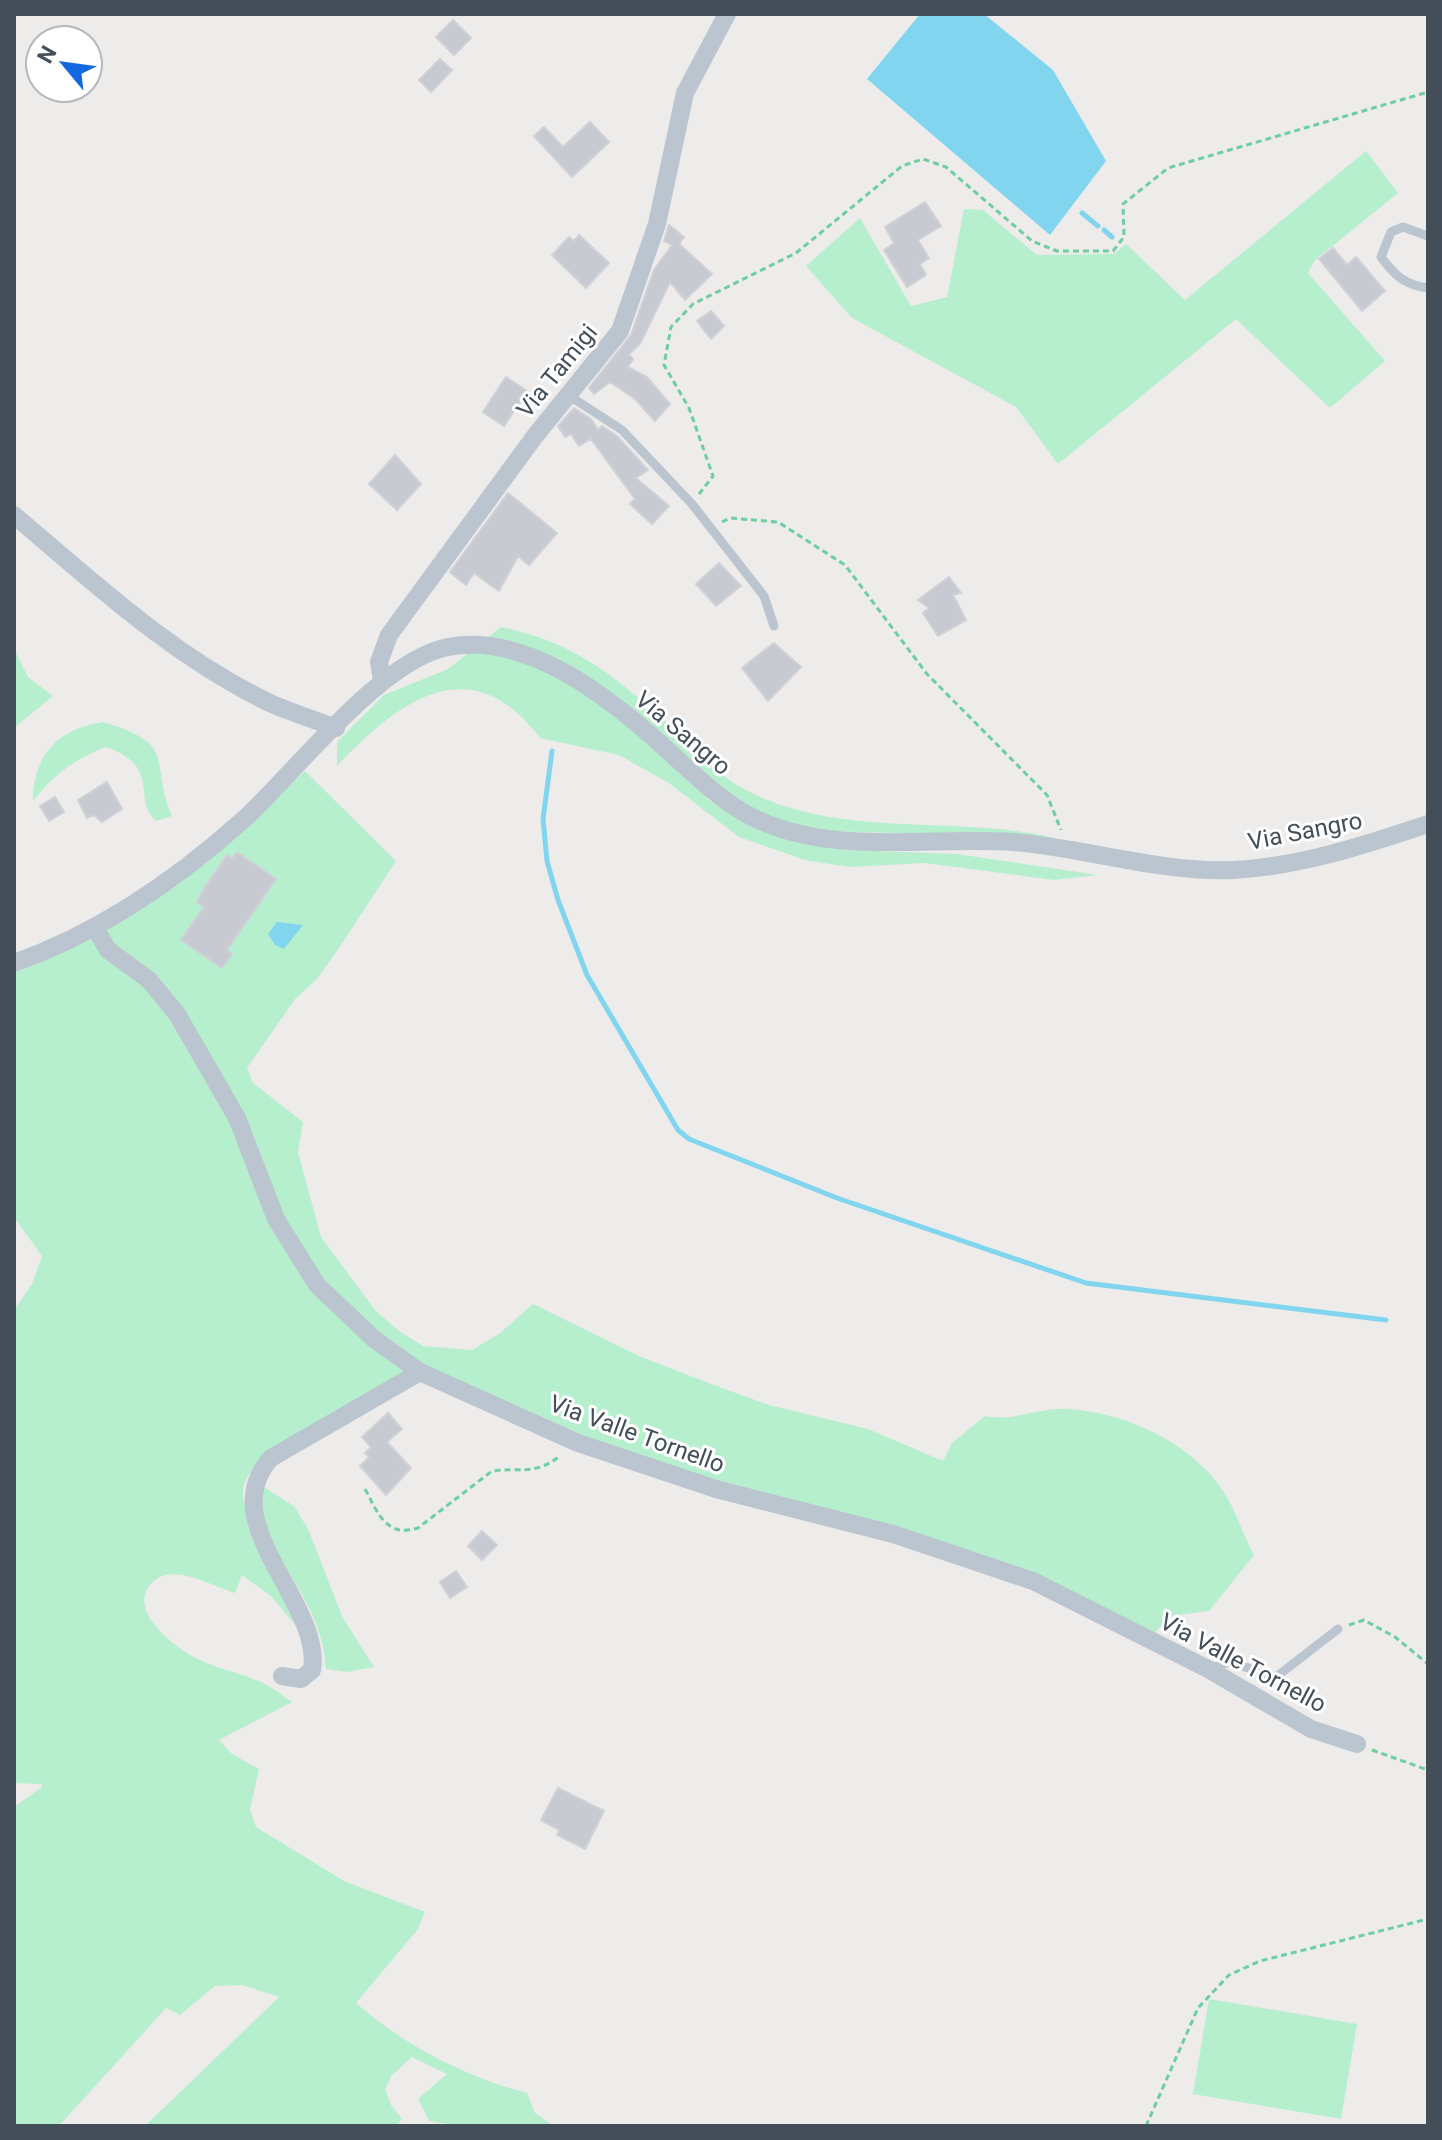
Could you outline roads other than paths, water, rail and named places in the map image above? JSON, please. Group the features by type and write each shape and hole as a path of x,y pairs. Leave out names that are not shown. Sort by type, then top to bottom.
{"street":[{"name":"Via Tamigi","path":"382,680 379,662 389,635 568,395 620,331 657,224 685,93 727,14"},
{"path":"14,515 124,609 182,652 272,704 336,728"},
{"name":"Via Sangro","path":"14,963 95,928 163,885 242,821 382,680 419,657 445,647 477,644 525,655 604,698 711,790 753,818 802,834 858,842 1010,842 1069,848 1132,860 1232,870 1341,853 1428,824"},
{"name":"Via Valle Tornello","path":"95,928 108,950 149,980 177,1014 237,1118 276,1219 317,1285 374,1339 420,1372 570,1439 716,1489 893,1534 1033,1581 1208,1669 1311,1729 1357,1744"},
{"path":"282,1676 301,1679 312,1670 315,1651 308,1630 266,1549 253,1494 258,1473 271,1458 420,1372"}],"lane":[{"path":"1428,236 1403,227 1391,232 1381,257 1394,275 1410,286 1428,288"},
{"path":"568,395 622,430 692,504 764,596 774,626"},
{"path":"1208,1669 1230,1662 1276,1677 1338,1629"}],"water":[{"path":"920,14 984,14 1053,70 1106,161 1050,235 867,79"},
{"path":"277,922 303,925 284,949 275,945 268,934"}],"waterway":[{"path":"1082,213 1098,226"},
{"path":"1104,230 1112,237"},
{"path":"552,751 543,819 547,861 558,900 587,975 678,1130 689,1139 837,1198 1086,1283 1386,1320"}]}
